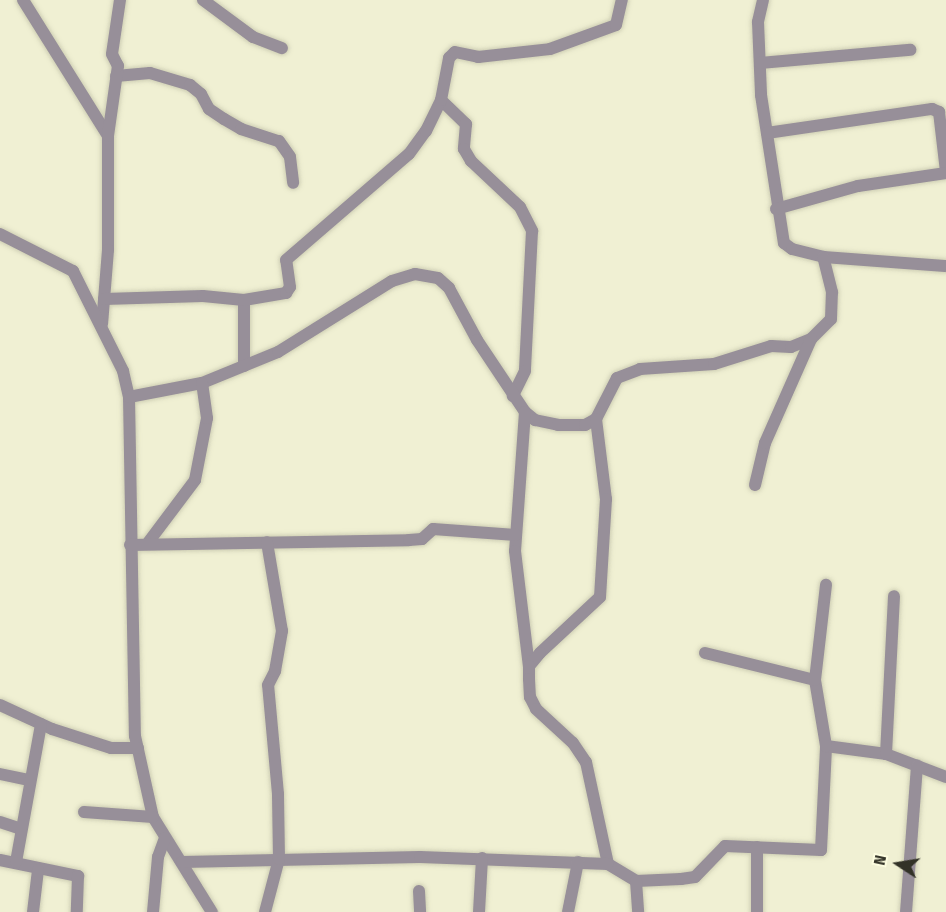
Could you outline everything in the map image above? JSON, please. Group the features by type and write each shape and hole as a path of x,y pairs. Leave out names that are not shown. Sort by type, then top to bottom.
{"street":[{"path":"23,0 108,136"},
{"path":"102,325 108,136 117,59 112,54 120,0"},
{"path":"203,0 253,37 282,48"},
{"path":"104,299 203,296 244,300 286,293 290,286 286,260 409,154 426,132 441,100 449,58 455,52 478,57 550,49 616,25 622,0"},
{"path":"763,0 758,22 760,63 776,209 784,243 792,249 823,257 946,266"},
{"path":"760,63 910,50"},
{"path":"116,76 150,73 190,85 201,93 209,109 224,119 284,145 290,157 293,183"},
{"path":"441,100 466,124 464,149 471,161 520,207 532,231 525,371 513,396"},
{"path":"767,133 932,109 939,112 946,172 858,186 776,209"},
{"path":"0,234 73,271 123,371 129,397 130,545 135,725 138,748 153,817 212,912"},
{"path":"755,485 765,443 811,339 831,319 832,292 823,257"},
{"path":"129,397 202,383 278,352 392,281 415,274 438,278 449,288 513,396 525,412 535,420 558,425 585,425 596,419"},
{"path":"244,300 244,366"},
{"path":"529,666 600,597 606,499 596,419 617,378 640,369 714,364 763,348 791,346 811,339"},
{"path":"147,544 195,480 207,417 202,383"},
{"path":"525,412 516,535 530,697 536,709 573,743 586,762 596,793 608,864"},
{"path":"130,545 416,540 433,529 516,535"},
{"path":"265,912 279,859 278,794 268,685 275,671 282,631 267,542"},
{"path":"182,862 482,858 578,862 608,864 636,881 695,877 726,846 821,850 826,746 815,680 826,585"},
{"path":"886,754 894,596"},
{"path":"705,653 815,680"},
{"path":"0,705 40,724 111,748 138,748"},
{"path":"16,862 19,828 40,724"},
{"path":"826,746 886,754 946,777"},
{"path":"906,912 917,765"},
{"path":"0,774 29,780"},
{"path":"84,812 153,817"},
{"path":"0,822 19,828"},
{"path":"153,912 158,856 165,838"},
{"path":"756,912 757,847"},
{"path":"479,912 482,858"},
{"path":"0,860 16,862 38,870 78,876 77,912"},
{"path":"568,912 578,862"},
{"path":"33,912 38,870"},
{"path":"636,881 638,912"},
{"path":"419,891 420,912"},
{"path":"199,912 200,896"}]}
